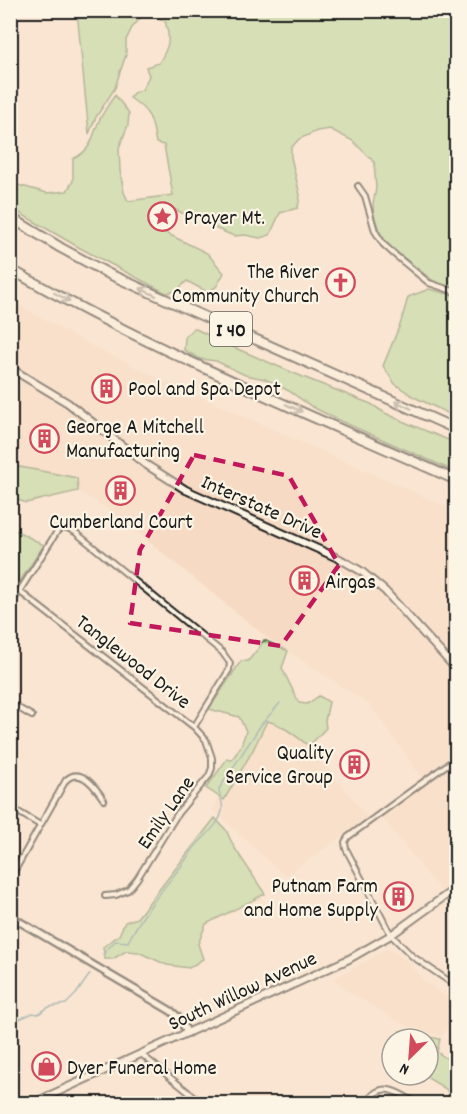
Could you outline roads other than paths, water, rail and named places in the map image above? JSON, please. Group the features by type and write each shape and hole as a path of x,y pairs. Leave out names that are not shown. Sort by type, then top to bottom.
{"highway":[{"name":"I 40","path":"10,217 109,274 456,429"},
{"name":"I 40","path":"10,269 165,349 456,480"}],"main road":[{"name":"Interstate Drive","path":"10,368 68,403 138,459 181,487 340,559 361,571 385,591 456,669"},
{"name":"South Willow Avenue","path":"31,1104 350,959 391,935 456,888"}],"street":[{"path":"358,186 365,195 375,231 383,244 429,283 456,292"},
{"name":"Tanglewood Drive","path":"65,527 75,532 227,657 230,663 229,670 194,727 19,591 58,530 65,527"},
{"path":"10,606 19,591"},
{"path":"10,703 32,716"},
{"name":"Emily Lane","path":"105,896 116,895 128,890 178,813 209,776 212,758 206,740 194,727"},
{"path":"456,758 348,837 345,842 346,849 391,935 412,956 456,987"},
{"path":"10,879 70,776 76,775 87,779 104,800"},
{"path":"10,807 40,825"},
{"path":"10,916 171,1011 178,1017 188,1033"},
{"path":"141,1054 203,1104"},
{"path":"366,1104 380,1089 390,1089 418,1104"}],"waterway":[{"path":"103,954 115,941 128,942 158,896 194,848 218,822 222,808 219,789 261,725 280,703"},
{"path":"10,1025 33,1013 38,1014 49,1007 66,1004 90,974"}],"place":[{"name":"Prayer Mt.","path":"163,217"},
{"name":"The River Community Church","path":"340,283"},
{"name":"Pool and Spa Depot","path":"107,388"},
{"name":"George A Mitchell Manufacturing","path":"45,438"},
{"name":"Cumberland Court","path":"121,490"},
{"name":"Airgas","path":"304,581"},
{"name":"Quality Service Group","path":"354,764"},
{"name":"Putnam Farm and Home Supply","path":"399,897"},
{"name":"Dyer Funeral Home","path":"46,1067"}]}
